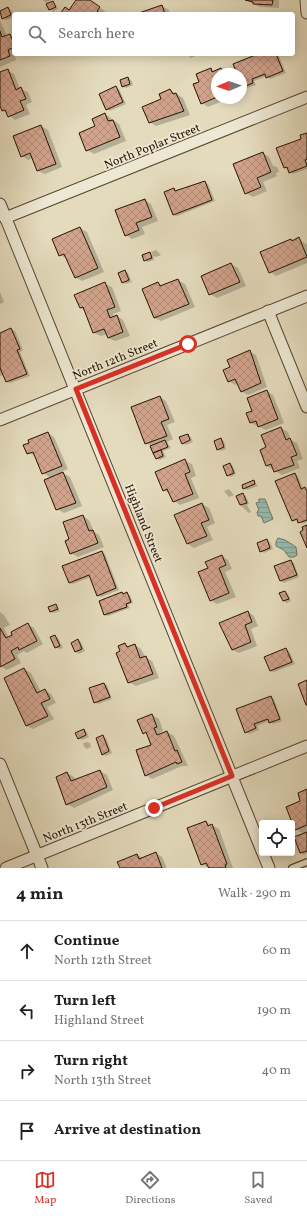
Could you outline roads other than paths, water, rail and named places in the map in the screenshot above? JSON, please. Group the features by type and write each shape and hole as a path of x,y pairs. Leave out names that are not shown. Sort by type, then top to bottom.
{"street":[{"path":"306,0 307,13"},
{"name":"North Poplar Street","path":"5,218 307,97"},
{"name":"Highland Street","path":"0,204 259,844"},
{"name":"North 12th Street","path":"0,420 307,296"},
{"path":"268,312 307,406"},
{"name":"North 13th Street","path":"8,868 307,746"},
{"path":"0,764 42,868"},
{"name":"Highland Street","path":"264,856 269,868"}],"lane":[{"path":"292,868 307,862"}],"water":[{"path":"259,499 265,499 273,519 264,523 261,516 258,516 257,512 259,510 256,503 259,502"},
{"path":"278,538 285,540 296,547 297,555 294,557 289,557 284,550 276,546"}]}
